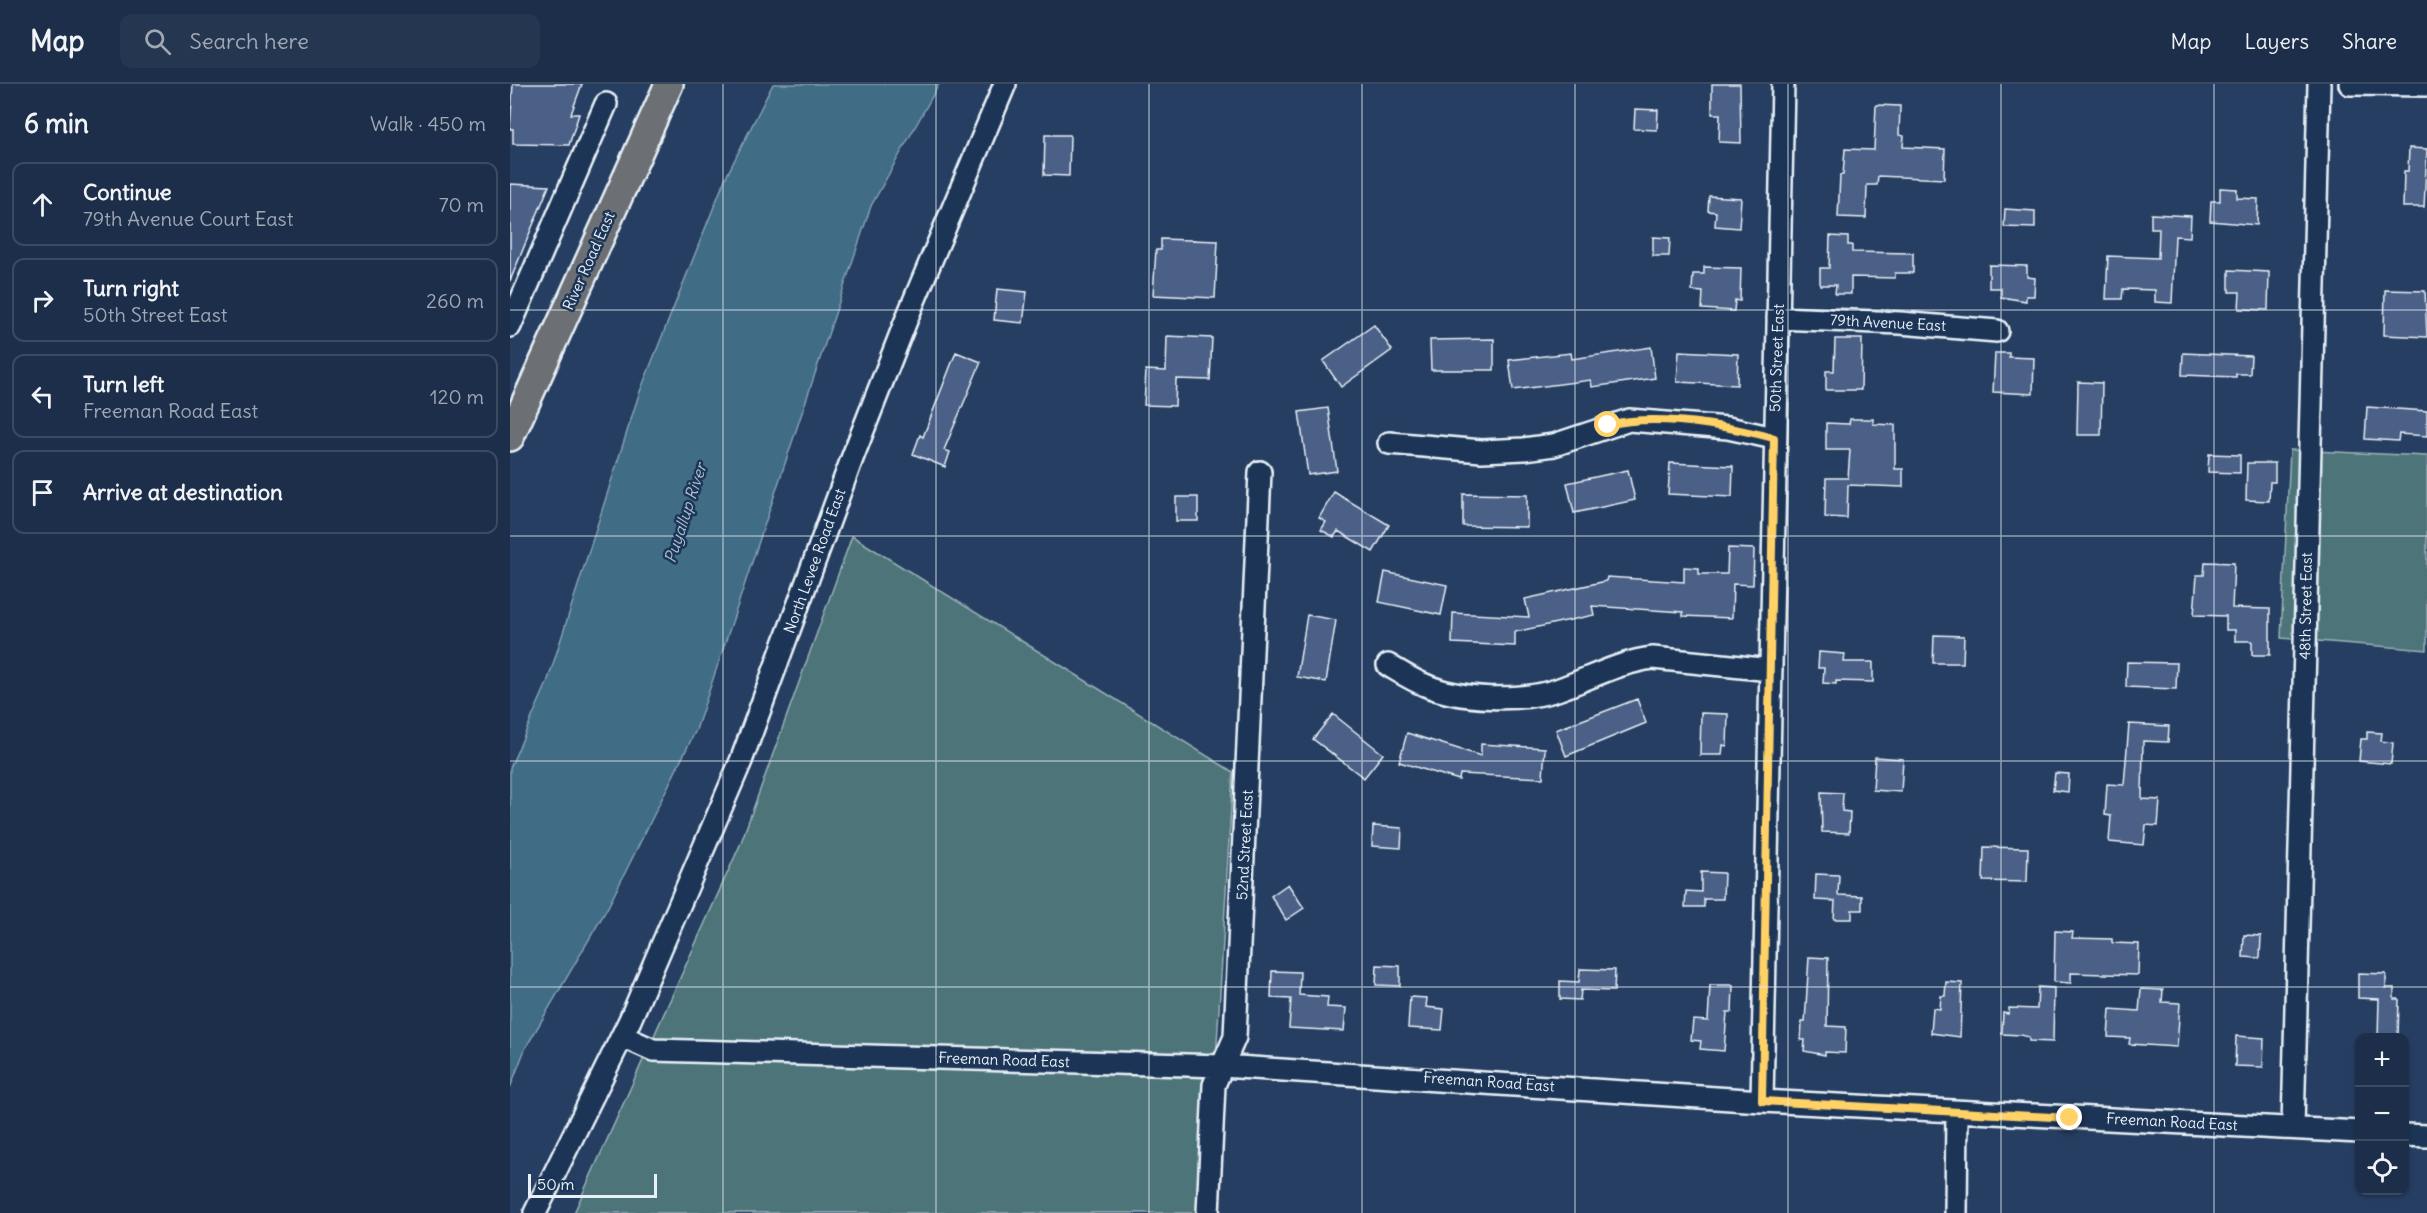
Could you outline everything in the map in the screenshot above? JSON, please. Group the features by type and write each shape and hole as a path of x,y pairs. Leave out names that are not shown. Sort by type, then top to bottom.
{"main road":[{"name":"River Road East","path":"513,422 669,84"}],"street":[{"name":"North Levee Road East","path":"535,1213 622,1036 741,761 870,412 1005,84"},
{"name":"50th Street East","path":"1762,1101 1774,438 1784,84"},
{"name":"48th Street East","path":"2293,1128 2319,84"},
{"path":"2350,84 2427,85"},
{"path":"510,326 606,104"},
{"name":"79th Avenue East","path":"1778,318 1900,322 1997,331"},
{"path":"1389,443 1482,451 1524,449 1554,445 1629,420 1728,428 1774,438"},
{"name":"52nd Street East","path":"1208,1213 1214,1085 1235,1037 1260,472"},
{"path":"1388,665 1425,686 1454,694 1503,698 1541,695 1635,660 1653,658 1771,670"},
{"name":"Freeman Road East","path":"622,1036 653,1050 1222,1066 1762,1101 2355,1132"},
{"path":"1956,1213 1957,1112"},
{"path":"2409,1135 2427,1136"}],"green space":[{"path":"2290,450 2427,456 2427,650 2281,638"},
{"path":"852,536 1233,772 1207,1213 574,1213 740,845"}],"water":[{"name":"Puyallup River","path":"773,84 939,84 871,206 696,730 608,907 525,1049 510,1088 510,768 547,683 639,394 725,179"}],"building":[{"path":"513,84 582,84 571,114 579,114 569,145 513,144 513,129 510,129"},
{"path":"1712,84 1740,84 1741,143 1719,142 1720,114 1712,114"},
{"path":"1876,105 1900,106 1899,135 1904,136 1903,147 1945,149 1944,179 1878,176 1877,185 1867,185 1866,218 1838,217 1840,175 1843,175 1845,149 1874,150"},
{"path":"1635,109 1658,110 1657,130 1634,129"},
{"path":"1045,135 1070,135 1069,176 1044,175"},
{"path":"2409,148 2427,149 2424,207 2403,207 2404,171 2408,171"},
{"path":"510,184 549,186 510,281"},
{"path":"2220,188 2237,189 2237,198 2258,199 2257,225 2210,221 2211,201 2220,201"},
{"path":"1709,196 1741,198 1739,228 1715,226 1716,212 1708,211"},
{"path":"2005,209 2035,211 2035,228 2004,227"},
{"path":"2151,214 2191,216 2190,237 2175,236 2172,303 2155,302 2155,290 2123,289 2122,299 2106,299 2108,256 2158,258 2159,228 2151,228"},
{"path":"1830,236 1848,237 1848,245 1852,245 1852,252 1913,253 1913,273 1895,273 1895,278 1851,277 1851,294 1835,294 1836,285 1820,285 1820,268 1829,268"},
{"path":"1653,237 1670,238 1669,256 1653,256"},
{"path":"1161,239 1218,241 1215,298 1153,295 1156,250 1161,250"},
{"path":"1989,265 2027,266 2027,277 2035,278 2034,296 2026,296 2026,301 2001,297 2001,288 1989,288"},
{"path":"1704,267 1741,268 1740,301 1735,300 1734,311 1702,309 1703,292 1692,291 1693,274 1704,274"},
{"path":"2229,270 2269,272 2268,310 2239,309 2240,292 2229,292"},
{"path":"997,289 1027,292 1023,323 994,320"},
{"path":"2385,290 2425,291 2427,337 2384,335"},
{"path":"1374,325 1392,350 1341,387 1323,361"},
{"path":"1167,336 1212,338 1210,380 1176,379 1175,406 1144,405 1146,370 1166,371"},
{"path":"1494,339 1494,370 1431,370 1430,340"},
{"path":"1835,339 1862,339 1861,390 1826,390 1826,371 1834,371"},
{"path":"1651,347 1655,378 1592,387 1591,380 1513,390 1509,360 1571,353 1572,359"},
{"path":"1679,351 1738,354 1737,385 1677,382"},
{"path":"956,352 981,362 944,450 950,452 945,467 913,454 920,435 923,437"},
{"path":"1995,353 2009,353 2009,357 2034,358 2033,394 1993,392"},
{"path":"2183,353 2251,356 2250,374 2236,374 2236,377 2182,375"},
{"path":"2078,382 2102,383 2101,435 2077,435"},
{"path":"2367,407 2427,411 2427,436 2399,434 2398,441 2365,439"},
{"path":"1328,408 1337,471 1308,475 1299,412"},
{"path":"1850,419 1873,419 1873,424 1895,425 1895,469 1903,469 1903,487 1848,485 1847,518 1825,517 1826,478 1848,478 1850,450 1826,450 1826,423 1849,424"},
{"path":"2209,454 2240,455 2240,473 2208,472"},
{"path":"1670,463 1733,466 1732,497 1668,494"},
{"path":"2247,463 2275,463 2275,482 2270,482 2269,501 2246,500"},
{"path":"1628,470 1635,500 1574,513 1567,483"},
{"path":"1334,492 1389,525 1373,552 1338,531 1334,537 1321,530 1326,522 1319,518"},
{"path":"1463,494 1527,495 1527,527 1463,526"},
{"path":"1176,497 1198,497 1198,521 1176,521"},
{"path":"1728,548 1754,549 1753,585 1733,584 1732,618 1683,616 1683,612 1592,606 1594,615 1515,632 1515,646 1452,643 1453,613 1529,617 1525,599 1606,581 1607,577 1684,582 1684,567 1699,568 1699,574 1727,574"},
{"path":"2205,562 2234,563 2232,608 2270,609 2270,655 2252,655 2252,641 2235,641 2235,630 2226,630 2226,616 2194,615 2197,575 2204,575"},
{"path":"1385,572 1447,585 1441,615 1379,602"},
{"path":"1307,615 1336,620 1326,682 1297,677"},
{"path":"1934,635 1964,636 1963,663 1933,663"},
{"path":"1819,652 1845,654 1844,662 1873,662 1873,682 1823,683 1824,668 1818,668"},
{"path":"2127,662 2177,663 2176,689 2126,687"},
{"path":"1637,699 1646,723 1566,756 1556,730"},
{"path":"1701,713 1728,714 1727,746 1723,745 1722,755 1700,755"},
{"path":"1333,714 1383,754 1364,778 1313,739"},
{"path":"2129,724 2169,726 2168,742 2143,741 2142,799 2160,800 2158,826 2146,825 2144,845 2109,842 2111,816 2105,815 2107,784 2124,785"},
{"path":"2367,732 2382,733 2381,741 2393,743 2391,764 2359,761 2361,739 2367,739"},
{"path":"1407,733 1481,756 1481,744 1545,748 1543,778 1460,774 1459,780 1399,762"},
{"path":"1875,757 1903,759 1901,792 1873,790"},
{"path":"2055,773 2069,774 2068,792 2053,790"},
{"path":"1821,792 1843,793 1842,811 1850,812 1849,833 1822,832"},
{"path":"1373,826 1402,828 1401,848 1372,846"},
{"path":"1984,847 2028,848 2027,882 1983,881"},
{"path":"1701,872 1724,873 1723,899 1704,899 1704,907 1685,907 1686,891 1701,892"},
{"path":"1816,874 1839,875 1838,895 1862,896 1862,910 1852,910 1852,919 1834,919 1835,901 1815,900"},
{"path":"1288,884 1304,908 1286,920 1271,896"},
{"path":"2055,931 2073,932 2072,938 2112,939 2112,943 2139,944 2138,975 2071,973 2071,983 2054,982"},
{"path":"2244,935 2261,936 2260,958 2243,957"},
{"path":"1809,957 1828,958 1827,1026 1846,1027 1845,1053 1825,1052 1825,1055 1804,1051 1805,1040 1801,1040 1802,1022 1805,1022"},
{"path":"1377,965 1400,966 1400,986 1376,985"},
{"path":"1580,969 1615,970 1614,991 1581,990 1580,1000 1560,999 1560,981 1579,982"},
{"path":"1272,971 1300,972 1299,995 1328,997 1327,1007 1346,1008 1344,1031 1289,1028 1291,999 1271,998"},
{"path":"2358,973 2386,974 2386,988 2394,988 2394,999 2399,999 2398,1033 2378,1033 2379,999 2358,998"},
{"path":"1946,982 1962,983 1960,1037 1931,1033 1933,1008 1940,1009 1941,996 1945,996"},
{"path":"1710,985 1733,985 1732,1012 1727,1012 1724,1051 1700,1049 1701,1041 1691,1040 1693,1020 1708,1021"},
{"path":"2038,987 2054,988 2053,1042 2029,1041 2029,1037 2002,1034 2003,1013 2009,1014 2009,1008 2037,1009"},
{"path":"2141,989 2163,990 2162,1002 2180,1003 2177,1047 2129,1044 2130,1038 2108,1037 2110,1009 2139,1011"},
{"path":"1410,997 1427,998 1426,1007 1444,1009 1442,1030 1408,1028"},
{"path":"2236,1036 2264,1038 2263,1067 2235,1066"}],"route":[{"path":"1608,425 1629,420 1681,423 1728,428 1774,438 1762,1101 2070,1118"}]}
